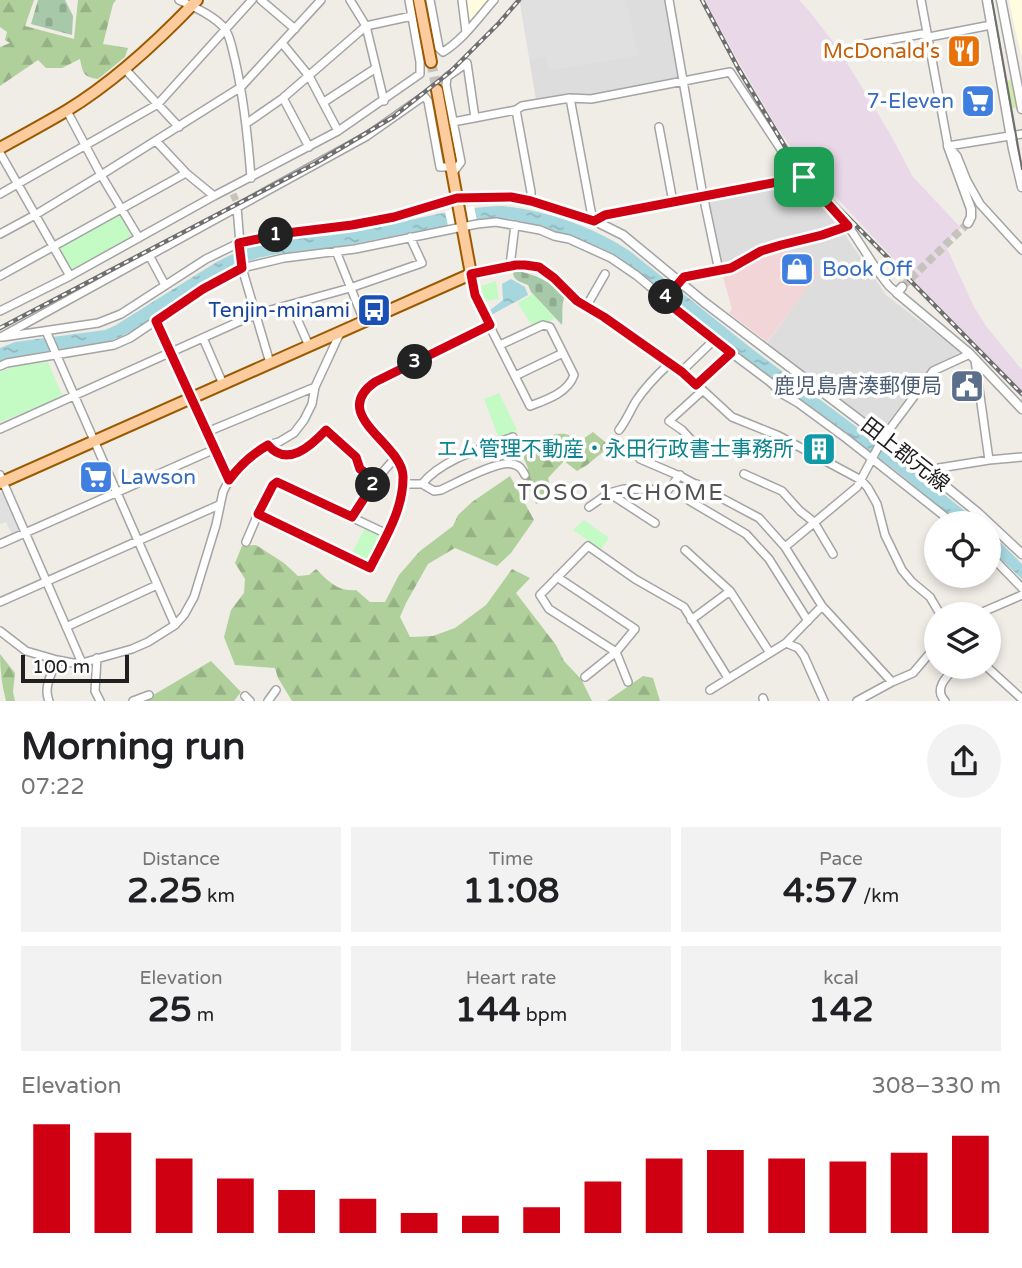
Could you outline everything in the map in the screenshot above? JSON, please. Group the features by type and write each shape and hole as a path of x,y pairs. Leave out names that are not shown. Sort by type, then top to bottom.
{"main road":[{"path":"419,0 431,62"},
{"path":"0,150 66,111 124,68 194,3"},
{"path":"1,480 94,442 471,274 437,90"}],"street":[{"path":"179,0 194,3 217,20 230,39 242,88 251,178"},
{"path":"0,194 158,104 252,0"},
{"path":"261,0 295,29"},
{"path":"0,234 157,142 242,88 321,0"},
{"path":"350,0 366,26 384,101"},
{"path":"0,311 70,276 214,196 232,191 309,148 384,101 420,74 409,0"},
{"path":"430,0 439,48 443,51 466,32 494,0"},
{"path":"462,0 466,32"},
{"path":"669,0 719,271"},
{"path":"921,0 948,146 971,209 968,223"},
{"path":"986,0 1022,187"},
{"path":"1001,0 1022,108"},
{"path":"247,123 283,98 366,26 412,16"},
{"path":"865,44 922,34 929,37 991,25"},
{"path":"282,43 309,76 338,131"},
{"path":"1,336 367,136 424,96 428,101 440,167 452,171 461,162 446,85 447,77 467,64 475,118"},
{"path":"124,68 178,127"},
{"path":"324,102 376,68"},
{"path":"453,122 516,110 522,106 570,99 591,99 730,72 782,151 848,226 888,286 899,290 973,357 1022,409"},
{"path":"283,98 309,148"},
{"path":"570,99 594,221 605,215 804,177"},
{"path":"516,110 531,201"},
{"path":"66,111 139,238"},
{"path":"659,127 673,202"},
{"path":"948,146 1022,134"},
{"path":"157,142 186,173 214,196"},
{"path":"948,146 957,156 980,204 1022,250"},
{"path":"0,150 70,276"},
{"path":"0,276 186,173"},
{"name":"田上郡元線","path":"457,198 511,197 531,201 594,221 623,235 679,282 928,472 1022,554"},
{"path":"1,336 8,338 109,319 206,259 239,243 394,217 457,198"},
{"path":"237,207 242,268 270,363"},
{"path":"0,366 114,345 130,338 203,289 242,268 284,258 355,249 477,223 496,222 569,239 598,251 636,275 784,395 872,458 938,511"},
{"path":"510,266 515,225"},
{"path":"664,300 684,277 731,268 761,251 848,226"},
{"path":"0,429 256,314 350,288 422,263 410,237"},
{"path":"336,251 364,321"},
{"path":"149,256 165,285"},
{"path":"499,345 542,325 550,327 574,375 571,383 557,394 530,406 499,345 475,295 471,274 510,266 539,267 586,307 682,372 732,417 779,436 861,480 873,495 885,535 902,570 933,602"},
{"path":"586,307 605,274"},
{"path":"291,305 309,346"},
{"path":"156,321 229,480"},
{"path":"258,514 370,568 396,515 403,473 396,458 362,418 359,404 361,396 366,388 375,382 490,325"},
{"path":"46,331 175,625"},
{"path":"0,631 26,651 57,660 82,663 132,649 175,625 194,597 216,525 219,505 229,480 255,452 294,433 312,404 314,387 340,333"},
{"path":"203,338 223,384"},
{"path":"682,372 714,340"},
{"path":"515,376 563,353"},
{"path":"694,443 682,430 668,421 731,353"},
{"path":"785,547 857,487 883,439 933,370 973,357"},
{"path":"973,357 989,460"},
{"path":"619,430 653,378 670,363"},
{"path":"207,432 314,387"},
{"path":"268,445 274,453 295,454 312,444 326,430 356,457 360,469 376,480"},
{"path":"422,484 450,462 513,438"},
{"path":"0,544 215,449"},
{"path":"928,472 989,460 1022,457"},
{"path":"352,517 376,480 396,458"},
{"path":"640,459 680,475 759,518 785,547 822,606 892,682"},
{"path":"403,484 422,484 434,491 441,490 486,469 507,463 515,464 526,475"},
{"path":"744,474 782,491 814,522 833,554"},
{"path":"589,508 608,494 624,489 668,490 680,475"},
{"path":"1,480 82,663"},
{"path":"246,542 258,514 277,482 387,534"},
{"path":"697,484 690,501 746,534 769,559 808,621"},
{"path":"608,494 655,523"},
{"path":"0,602 219,505"},
{"path":"628,682 616,652 549,609 540,595 588,547 635,579 684,607 728,678"},
{"path":"685,550 730,591 770,653"},
{"path":"1001,567 1022,589"},
{"path":"557,577 635,629 616,652 586,677"},
{"path":"66,627 157,585"},
{"path":"691,620 730,591"},
{"path":"1001,604 1022,595"},
{"path":"710,690 786,643 822,606"},
{"path":"786,643 798,649 804,656 824,701"},
{"path":"97,658 94,691 100,701"},
{"path":"49,701 46,695 47,686 57,660"},
{"path":"857,701 914,673 924,661"},
{"path":"945,679 939,693 945,701"},
{"path":"1000,679 1022,699"},
{"path":"268,701 276,690"},
{"path":"133,701 149,695"}],"shaded area":[{"path":"465,0 492,0 471,22 468,21"},
{"path":"523,0 626,0 638,56 549,70 546,57 530,60 521,3"},
{"path":"667,0 681,78 592,95 572,94 536,100 520,2"},
{"path":"705,0 799,0 809,11 838,48 913,177 961,228 945,244 974,307 1022,370 1022,391 795,153 775,124"},
{"path":"1009,0 1022,0 1022,58 1014,25"},
{"path":"799,182 805,184 837,217 841,225 822,234 776,243 733,264 720,267 708,201 710,198"},
{"path":"844,233 886,295 960,352 927,370 883,429 767,343 818,273 783,246"},
{"path":"783,246 819,273 767,342 729,313 732,309 722,273"},
{"path":"2,492 19,532 12,535 6,522 0,524"}],"green space":[{"path":"0,0 34,0 25,26 74,39 78,0 116,0 103,44 128,48 125,57 98,79 84,73 80,59 62,68 46,68 38,60 0,86 0,47 10,43 5,40 7,32 0,27"},
{"path":"38,0 65,0 73,16 72,35 31,24"},
{"path":"1012,80 1018,107 1011,109 1005,81"},
{"path":"120,214 132,237 71,270 59,247"},
{"path":"515,271 543,279 565,296 562,325 531,292 528,285 515,278"},
{"path":"496,281 499,299 485,301 481,286"},
{"path":"533,294 555,318 548,323 542,320 532,326 518,303"},
{"path":"48,362 63,397 0,422 0,372 16,366"},
{"path":"499,393 517,430 499,439 484,399"},
{"path":"593,432 610,446 577,471 564,461 548,478 553,496 536,504 526,482 528,468 522,454 550,436 565,434 580,441"},
{"path":"510,476 534,520 511,553 497,566 455,548 428,564 400,617 410,637 433,636 455,628 486,605 512,569 530,578 516,593 556,645 564,661 581,679 592,701 292,701 275,668 235,665 224,637 231,610 244,593 245,579 235,563 242,546 256,545 284,563 298,576 309,575 316,569 329,581 339,587 356,590 370,602 385,602 399,575 420,551 453,526 458,515 472,502"},
{"path":"584,520 609,538 601,549 573,530"},
{"path":"365,528 380,537 368,560 364,561 351,555"},
{"path":"0,654 15,673 15,701 6,701"},
{"path":"211,661 241,692 234,701 143,701"},
{"path":"643,676 653,678 660,701 607,701"}],"water":[{"path":"503,206 536,212 570,222 617,243 965,511 945,511 896,471 698,323 637,272 603,249 515,220 479,220 340,246 261,257 229,268 145,324 110,341 34,354 0,363 0,348 15,342 105,330 116,325 215,263 250,248 284,240 355,232 484,207"},
{"path":"511,279 525,287 528,295 491,315 489,311 503,300 502,284"},
{"path":"1001,543 1022,564 1022,579 1001,559"}],"pier":[{"path":"474,206 477,221 448,226 445,211"}],"tunnel":[{"path":"431,62 437,90"},
{"path":"233,194 238,205"},
{"path":"902,287 968,223"}],"tram line":[{"path":"992,0 1022,169"}],"railway":[{"path":"0,328 316,163 393,117 450,72 519,0"},
{"path":"702,0 738,68 790,155 1022,394"}],"place":[{"name":"McDonald's","path":"964,51"},
{"name":"7-Eleven","path":"978,101"},
{"name":"Book Off","path":"797,269"},
{"name":"Tenjin-minami","path":"374,310"},
{"name":"鹿児島唐湊郵便局","path":"967,386"},
{"name":"エム管理不動産・永田行政書士事務所","path":"819,449"},
{"name":"Lawson","path":"96,477"}],"district":[{"name":"TOSO 1-CHOME","path":"621,493"}],"route":[{"path":"804,177 848,226 832,233 761,251 731,268 684,277 664,300 731,353 696,385 682,372 577,301 539,267 516,265 471,274 475,295 490,325 375,382 366,388 361,396 359,404 362,418 396,458 403,473 396,515 370,568 258,514 277,482 352,517 376,480 360,469 356,457 326,430 312,444 295,454 274,453 268,445 246,459 229,480 156,321 203,289 242,268 239,243 261,238 394,217 457,198 470,197 511,197 594,221 605,215 804,177"}]}
